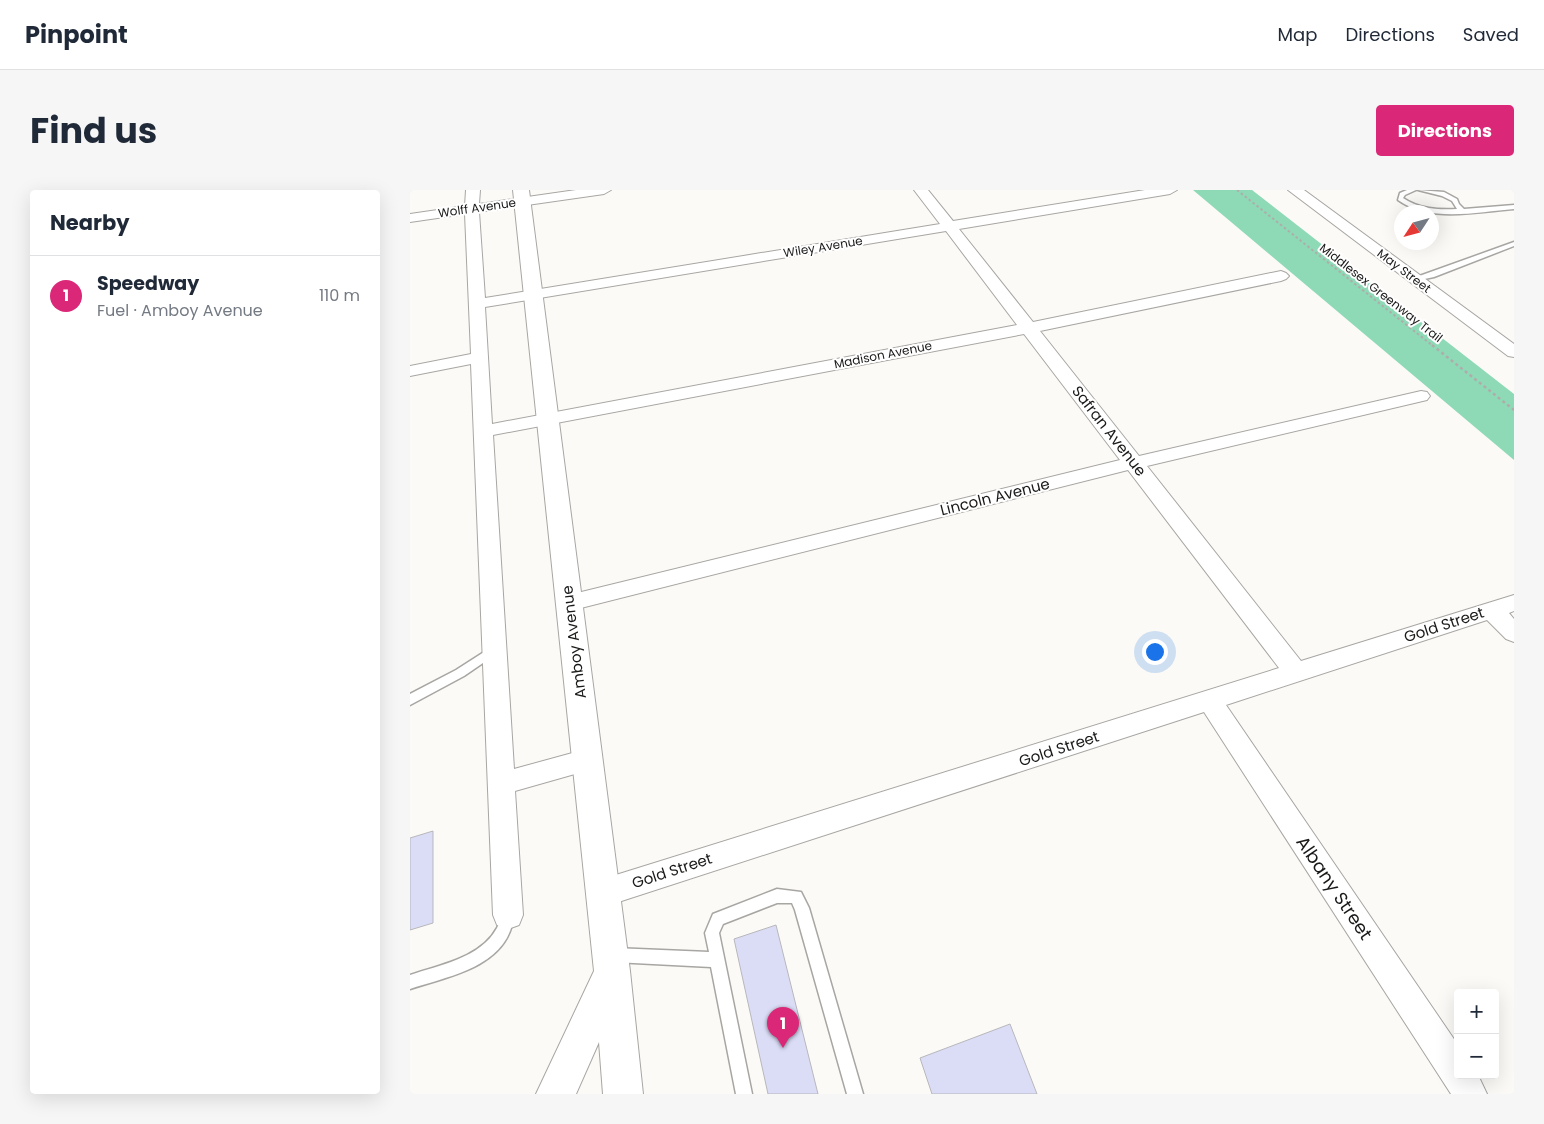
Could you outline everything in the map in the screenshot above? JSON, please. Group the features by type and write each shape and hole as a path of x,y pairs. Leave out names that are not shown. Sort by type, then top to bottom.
{"street":[{"path":"473,190 472,209 508,914"},
{"name":"Wolff Avenue","path":"410,218 472,209 522,196 604,190"},
{"name":"Safran Avenue","path":"921,190 1297,673"},
{"name":"Wiley Avenue","path":"477,304 1170,190"},
{"name":"May Street","path":"1295,190 1514,352"},
{"name":"Amboy Avenue","path":"522,196 611,963 623,1094"},
{"name":"Madison Avenue","path":"483,431 1028,328 1281,276"},
{"path":"410,372 480,358"},
{"name":"Lincoln Avenue","path":"569,603 1134,463 1421,396"},
{"path":"1502,607 1514,633"},
{"name":"Gold Street","path":"603,893 1502,607"},
{"name":"Albany Street","path":"1210,701 1454,1069"},
{"path":"501,784 587,760"},
{"path":"556,1094 611,963"},
{"name":"Albany Street","path":"1461,1079 1470,1094"}],"lane":[{"path":"1413,190 1402,194 1400,199 1406,206 1432,212 1514,207"},
{"path":"1421,190 1444,194 1455,200 1456,205 1462,211"},
{"path":"1415,279 1431,275 1514,244"},
{"path":"410,700 460,673 495,649"},
{"path":"744,1094 712,933 718,919 777,896 796,897 802,908 855,1094"},
{"path":"410,982 465,963 484,953 501,937 506,927 508,914"},
{"path":"611,963 718,960"}],"path":[{"name":"Middlesex Greenway Trail","path":"1237,190 1514,410"}],"green space":[{"path":"1193,190 1252,190 1514,394 1514,460"}],"building":[{"path":"433,831 433,923 410,930 410,838"},
{"path":"776,925 818,1094 768,1094 734,939"},
{"path":"1010,1024 1037,1094 932,1094 920,1058"}],"place":[{"name":"Speedway","path":"783,1048"}]}
